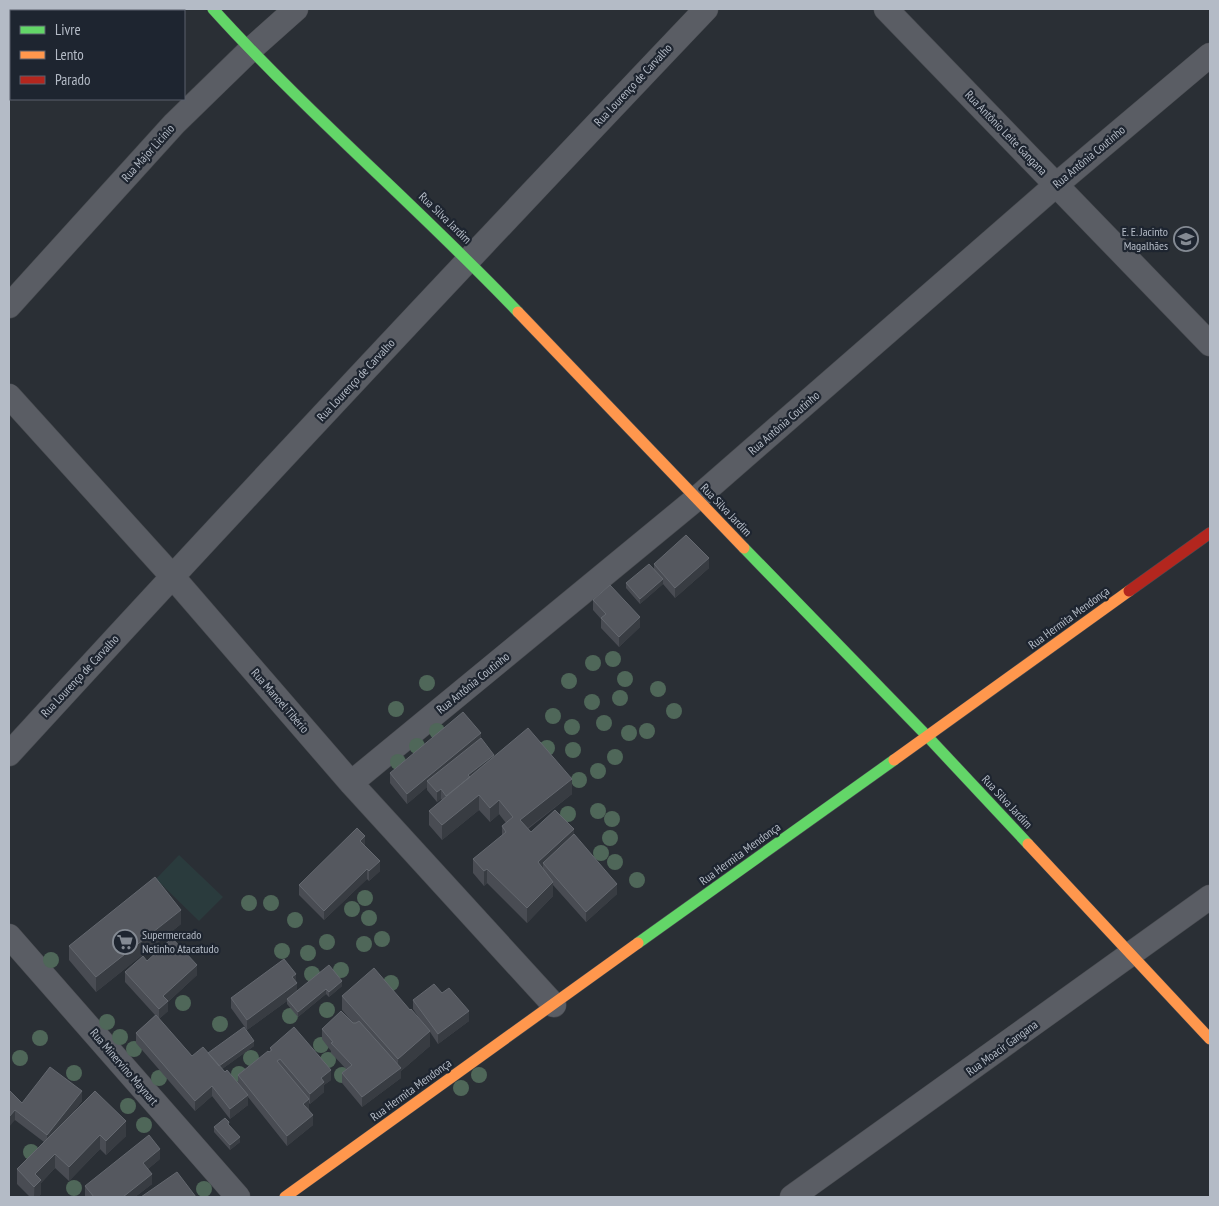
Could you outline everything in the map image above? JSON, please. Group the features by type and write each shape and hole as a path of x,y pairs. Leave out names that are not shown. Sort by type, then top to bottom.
{"street":[{"name":"Rua Silva Jardim","path":"212,9 250,50 468,259 696,499 927,736 1210,1039"},
{"name":"Rua Major Licínio","path":"9,306 174,124 250,50 296,9"},
{"name":"Rua Lourenço de Carvalho","path":"9,754 172,576 468,259 706,9"},
{"name":"Rua Antônio Leite Gangana","path":"886,9 1210,344"},
{"name":"Rua Antônia Coutinho","path":"351,783 696,499 1056,185 1210,55"},
{"name":"Rua Manoel Tibério","path":"9,396 172,576 351,783 554,1004"},
{"name":"Rua Hermita Mendonça","path":"285,1197 1210,533"},
{"name":"Rua Moacir Gangana","path":"792,1197 1210,897"},
{"name":"Rua Minervino Maynart","path":"9,936 238,1197"}],"shaded area":[{"path":"179,855 223,897 199,921 156,879"}],"building":[{"path":"686,535 709,558 675,588 654,564"},
{"path":"649,564 663,579 640,599 626,583"},
{"path":"610,585 640,617 619,637 601,618 606,614 593,600"},
{"path":"463,712 481,733 407,794 390,773"},
{"path":"528,728 572,779 520,820 531,832 555,810 574,829 538,862 553,882 527,908 487,869 484,871 473,859 506,832 502,826 513,817 499,800 490,808 479,795 442,825 429,811"},
{"path":"481,738 494,755 468,775 470,777 446,796 441,789 437,792 427,781"},
{"path":"357,828 365,836 360,841 380,861 369,871 367,869 324,911 299,885"},
{"path":"574,834 617,884 586,912 543,863"},
{"name":"Supermercado Netinho Atacatudo","path":"155,877 181,910 96,977 69,946"},
{"path":"172,938 197,965 163,996 168,1001 159,1009 125,972 143,956 147,961"},
{"path":"284,959 296,974 292,977 297,983 247,1020 231,998"},
{"path":"329,965 342,981 329,992 326,989 298,1012 287,999"},
{"path":"374,968 430,1031 398,1059 342,996"},
{"path":"434,984 442,993 449,988 469,1011 438,1034 413,1000"},
{"path":"341,1011 353,1023 359,1021 401,1068 362,1097 342,1073 352,1065 331,1043 333,1042 322,1029"},
{"path":"156,1015 192,1056 203,1047 225,1072 227,1070 248,1095 230,1109 212,1086 195,1101 136,1033"},
{"path":"244,1027 254,1041 219,1066 208,1053"},
{"path":"294,1027 331,1070 321,1078 324,1082 310,1094 280,1059 277,1061 309,1099 303,1104 313,1115 287,1136 238,1075 268,1051 272,1050 270,1048"},
{"path":"50,1067 82,1091 47,1135 15,1110 9,1117 9,1090 22,1103"},
{"path":"95,1091 126,1121 106,1141 100,1135 69,1167 55,1154 35,1174 41,1180 34,1187 17,1169"},
{"path":"225,1118 240,1137 230,1145 214,1127"},
{"path":"149,1135 160,1149 143,1163 152,1174 123,1197 94,1197 85,1186"},
{"path":"177,1172 196,1197 141,1197"}],"traffic: fast":[{"path":"213,9 287,86 518,312"},
{"path":"744,548 927,736 1028,844"},
{"path":"638,943 894,760"}],"traffic: slow":[{"path":"518,312 744,548"},
{"path":"894,760 1129,591"},
{"path":"1028,844 1210,1039"},
{"path":"285,1197 638,943"}],"traffic: jam":[{"path":"1129,591 1210,533"}],"place":[{"name":"E. E. Jacinto Magalhães","path":"1186,239"},
{"name":"Supermercado Netinho Atacatudo","path":"125,942"}]}
